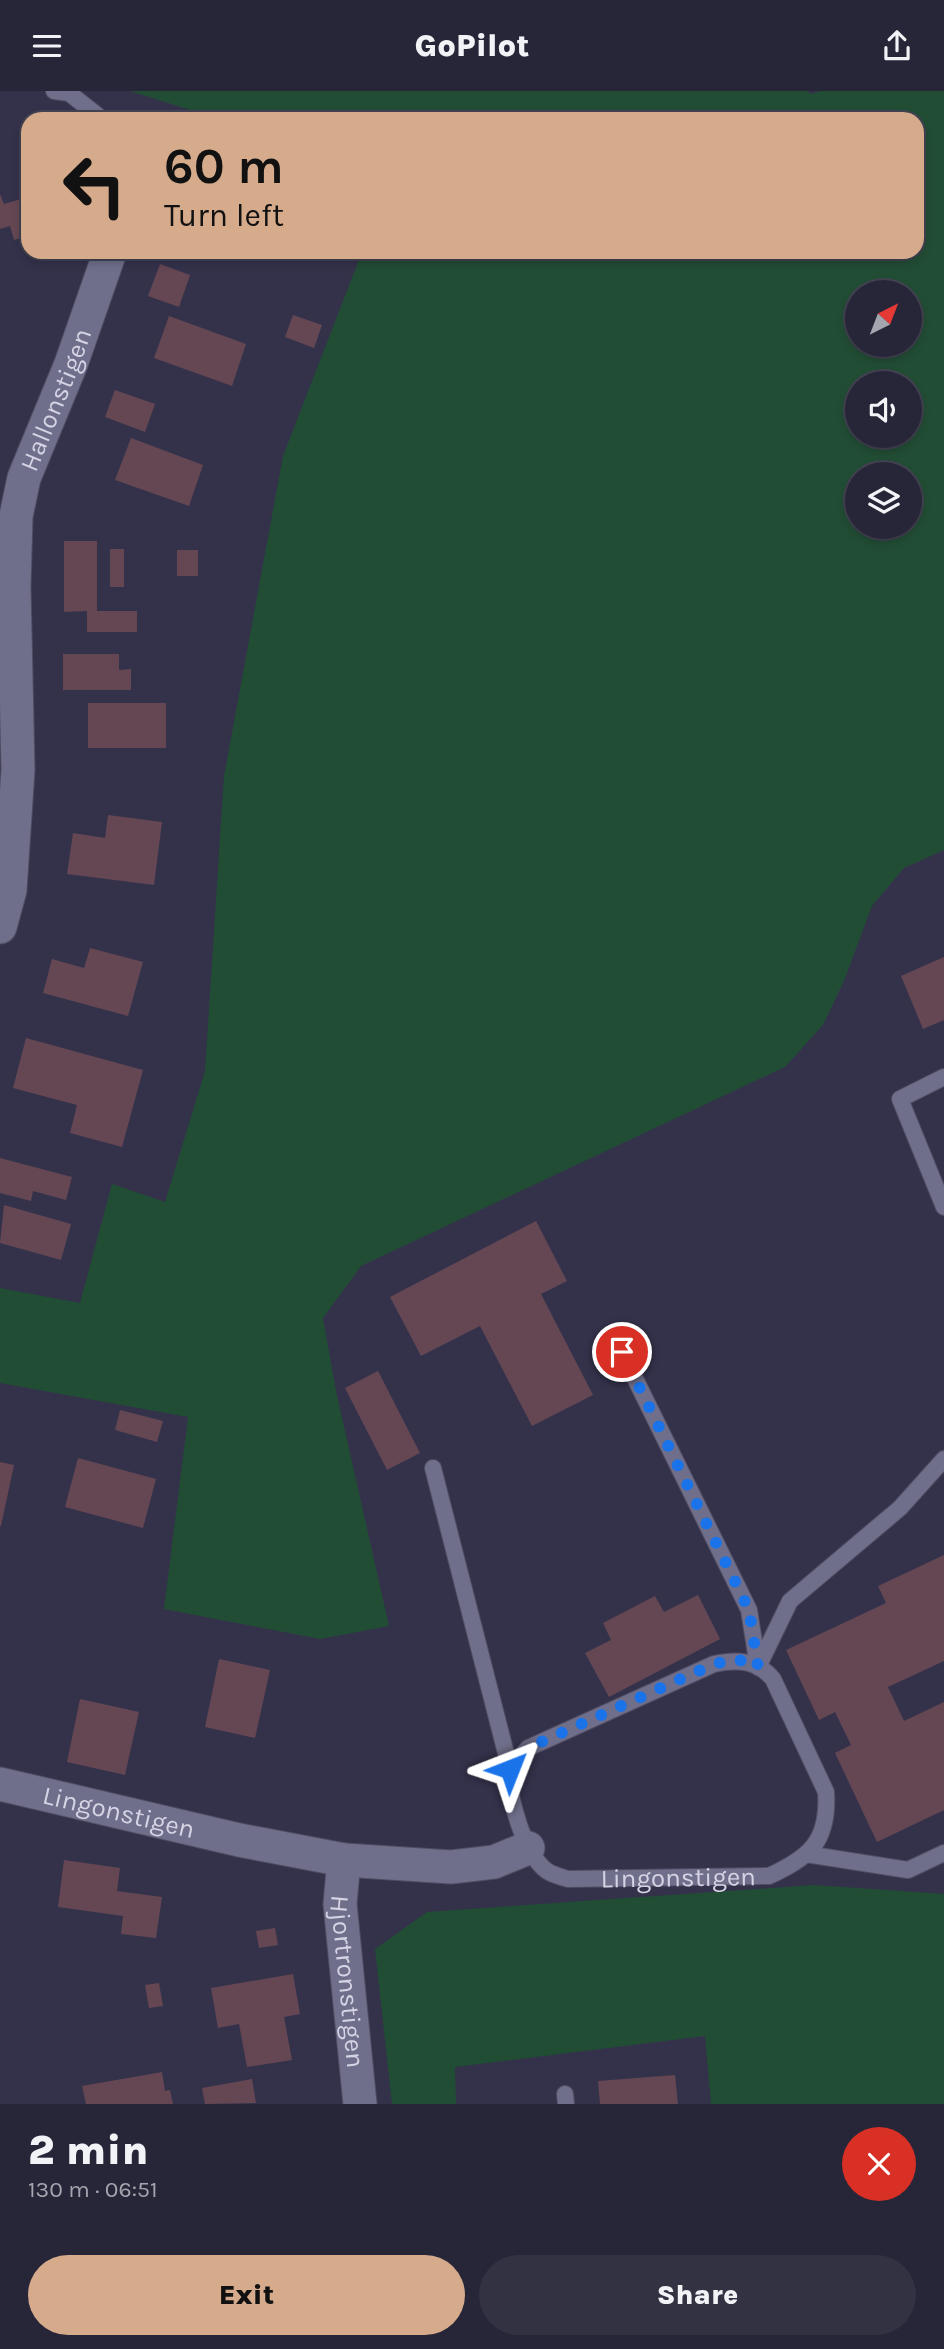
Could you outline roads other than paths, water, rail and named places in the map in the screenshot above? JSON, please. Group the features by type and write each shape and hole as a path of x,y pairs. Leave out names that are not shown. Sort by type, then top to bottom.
{"street":[{"name":"Hallonstigen","path":"0,927 10,890 18,770 14,599 16,516 24,478 71,364 108,259"},
{"name":"Lingonstigen","path":"0,1784 239,1840 344,1860 451,1867 494,1862 528,1848"},
{"name":"Hjortronstigen","path":"344,1860 340,1904 360,2104"}],"lane":[{"path":"54,91 69,93 93,112"},
{"path":"944,1077 900,1099 944,1207"},
{"path":"622,1352 749,1610 758,1667"},
{"path":"758,1667 790,1601 900,1508 944,1459"},
{"name":"Lingonstigen","path":"433,1468 510,1769 509,1784 528,1848 548,1872 568,1879 769,1876 797,1864 821,1839 827,1811 826,1792 773,1679 758,1667"},
{"path":"510,1769 528,1748 714,1664 737,1659 758,1667"},
{"path":"806,1854 908,1870 944,1853"}]}
